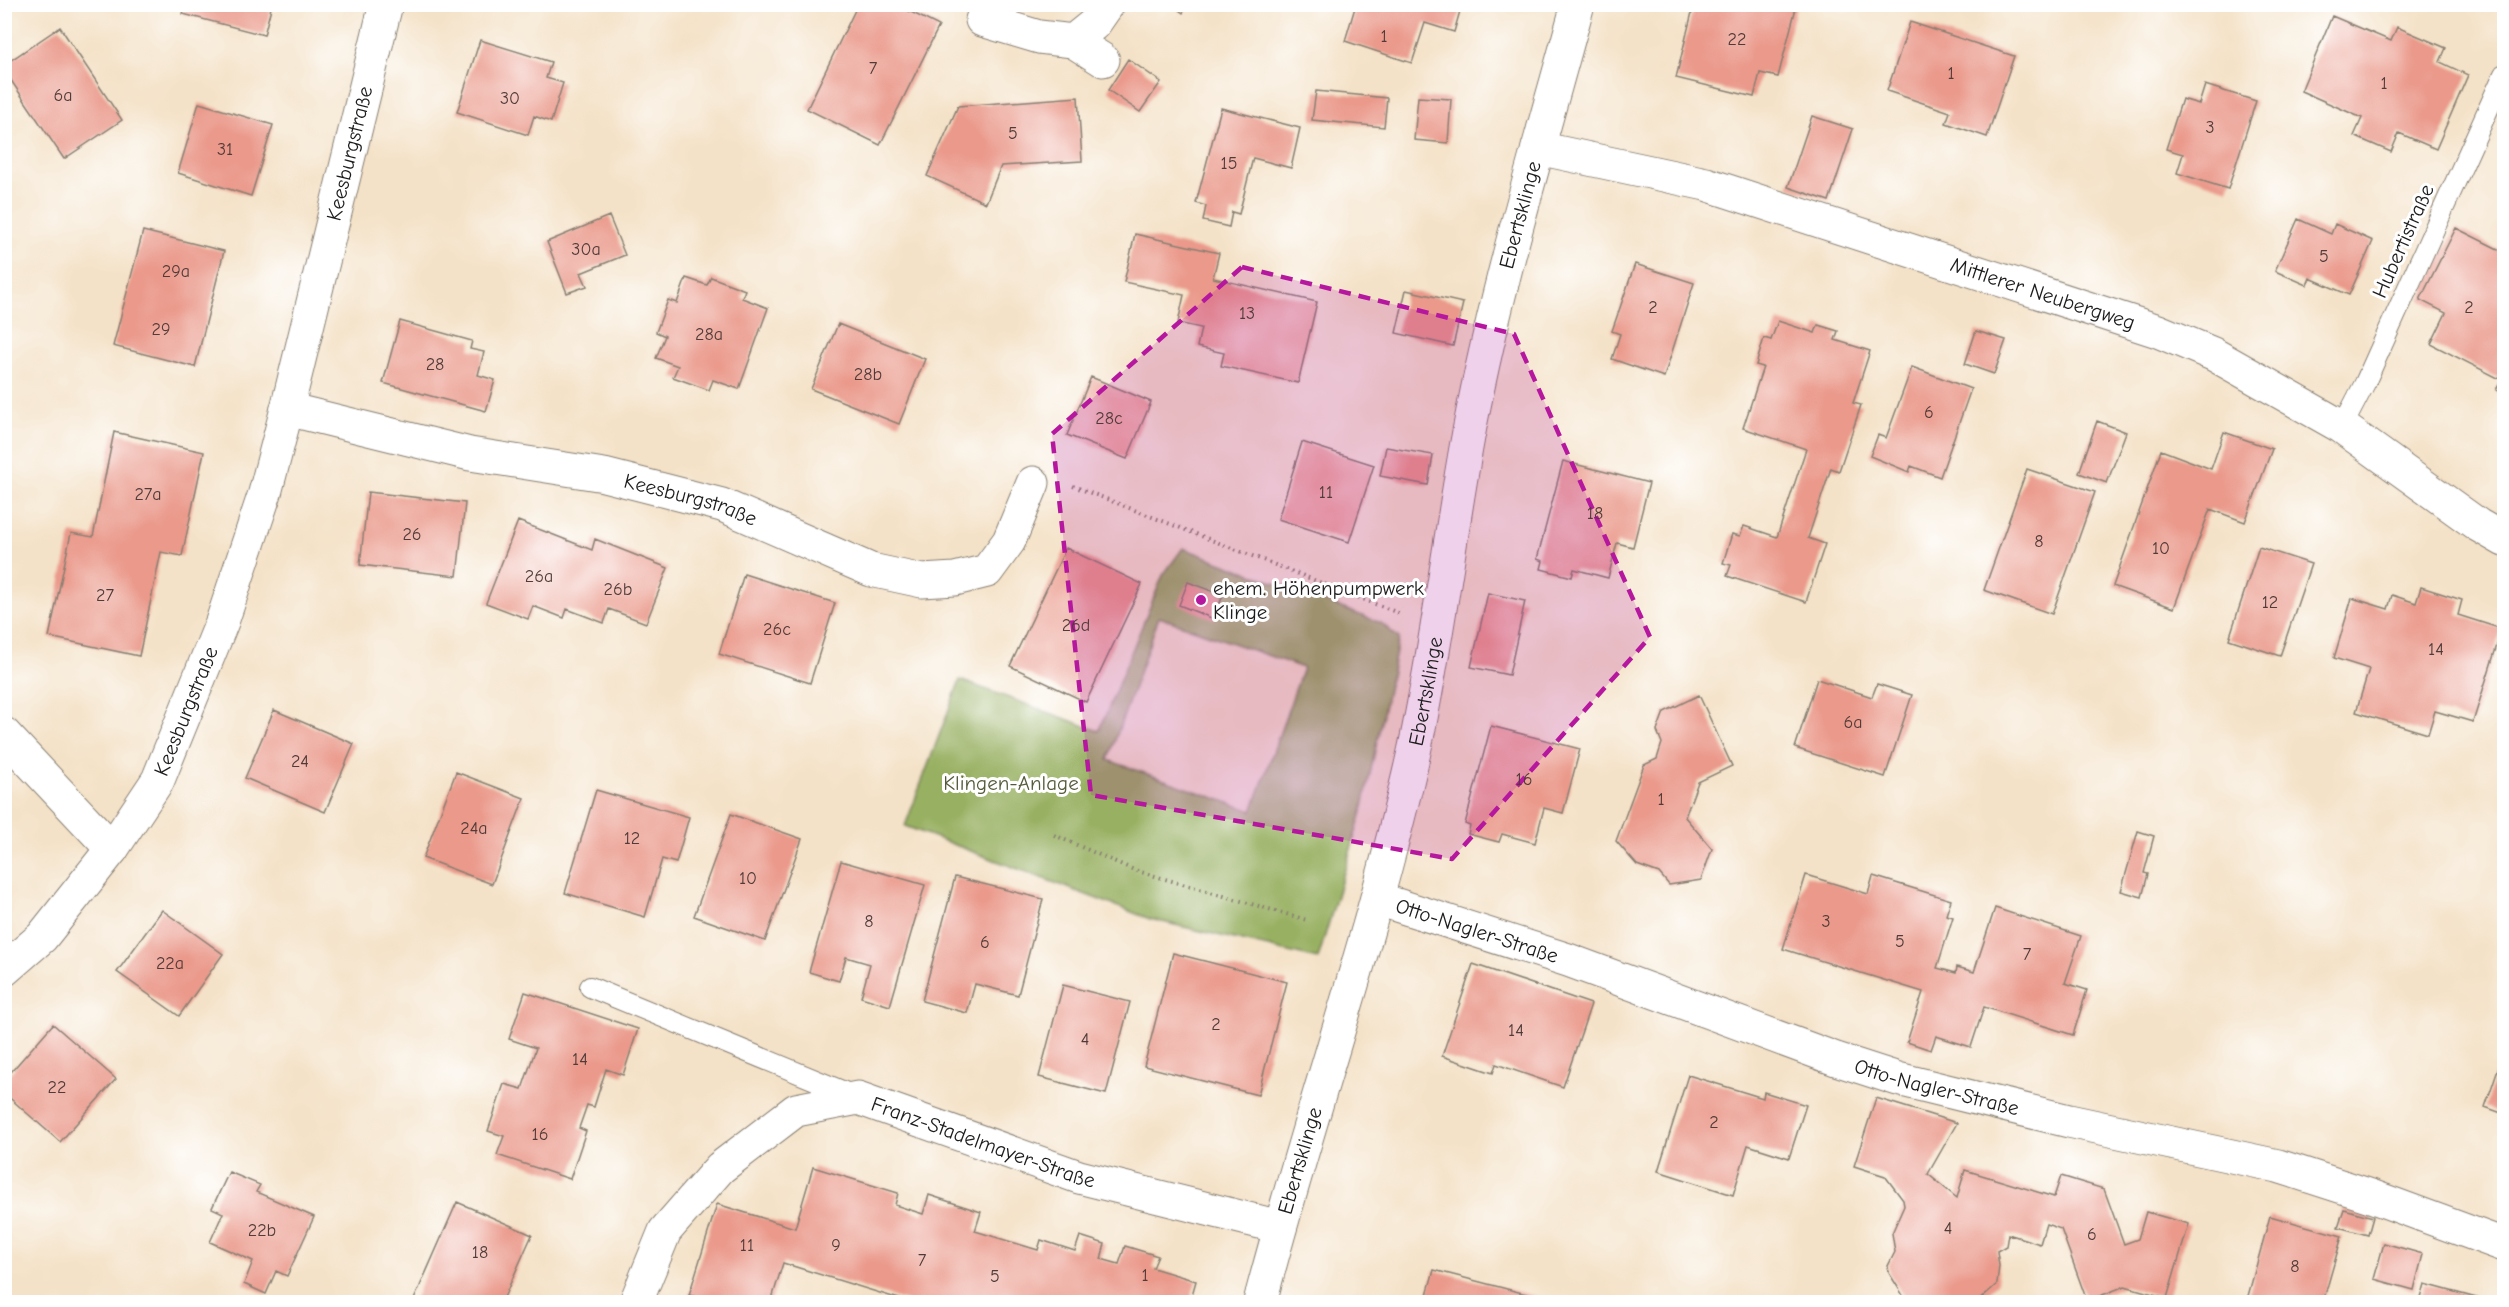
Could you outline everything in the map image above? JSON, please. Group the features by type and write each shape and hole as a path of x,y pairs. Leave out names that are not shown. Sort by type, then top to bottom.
{"street":[{"name":"Keesburgstraße","path":"4,970 42,938 112,849 158,780 222,622 265,493 386,4"},
{"path":"1072,41 1094,24 1108,4"},
{"name":"Ebertsklinge","path":"1260,1302 1377,899 1414,752 1438,622 1466,446 1491,332 1578,4"},
{"path":"982,20 1039,37 1072,41 1103,60"},
{"name":"Mittlerer Neubergweg","path":"1538,148 1706,184 2158,332 2213,354 2342,427 2478,525 2505,540"},
{"name":"Keesburgstraße","path":"287,409 470,454 604,475 722,505 871,570 922,581 955,579 987,571 1009,541 1033,483"},
{"path":"4,734 112,849"},
{"name":"Otto-Nagler-Straße","path":"1377,899 1568,960 1836,1059 1898,1079 2069,1121 2278,1166 2371,1196 2505,1245"},
{"name":"Franz-Stadelmayer-Straße","path":"636,1302 665,1231 720,1168 796,1110 858,1098 1079,1177 1280,1227"}],"lane":[{"name":"Hubertistraße","path":"2342,427 2365,382 2505,74"},
{"path":"590,987 858,1098"}],"path":[{"path":"1033,483 1076,486 1399,613 1438,622"},
{"path":"1054,835 1134,870 1307,920"}],"highlighted area":[{"path":"1242,267 1514,334 1650,637 1452,859 1091,795 1052,434"}],"green space":[{"name":"Klingen-Anlage","path":"1183,548 1381,623 1399,638 1362,812 1318,959 1150,919 905,826 960,680 1099,731 1163,575","holes":["1159,617 1303,668 1252,811 1108,760"]}],"building":[{"path":"185,4 272,4 264,35 183,14"},
{"path":"858,4 895,4 939,26 880,145 807,109"},
{"path":"1171,4 1188,4 1183,13"},
{"path":"1356,4 1462,4 1454,32 1425,23 1412,63 1345,41"},
{"path":"1694,4 1797,4 1778,77 1760,73 1754,97 1676,78"},
{"path":"2332,16 2391,41 2397,27 2446,48 2440,62 2468,75 2436,149 2399,133 2391,152 2354,136 2362,118 2301,91"},
{"path":"1910,22 2014,56 1987,137 1946,123 1950,112 1887,91"},
{"path":"60,27 122,120 64,159 4,70 4,65"},
{"path":"480,40 551,62 546,78 563,83 551,122 534,116 528,135 457,112"},
{"path":"1128,59 1161,82 1140,112 1108,90"},
{"path":"2205,85 2256,101 2228,189 2177,173 2183,154 2166,149 2182,99 2199,104"},
{"path":"1316,91 1387,98 1384,127 1312,120"},
{"path":"1078,97 1082,161 1001,166 986,203 927,176 958,106"},
{"path":"1418,97 1451,99 1448,143 1414,140"},
{"path":"199,103 273,125 251,196 178,173"},
{"path":"1221,108 1300,128 1291,168 1253,158 1239,214 1232,212 1229,227 1203,221 1206,206 1196,203"},
{"path":"1812,116 1853,129 1829,201 1788,187"},
{"path":"609,216 625,255 581,273 587,286 567,293 547,242"},
{"path":"2298,219 2331,234 2335,224 2373,241 2349,295 2310,278 2307,285 2275,271"},
{"path":"2456,228 2504,252 2504,394 2496,390 2502,380 2431,344 2446,313 2420,300"},
{"path":"143,231 224,251 195,367 113,346"},
{"path":"1135,234 1219,253 1213,278 1317,302 1298,383 1221,366 1224,353 1197,347 1201,328 1178,323 1184,295 1124,282"},
{"path":"1635,264 1694,283 1664,377 1612,359 1620,334 1612,331"},
{"path":"711,277 745,290 742,298 768,308 739,389 713,380 709,390 673,377 678,366 656,358 665,336 656,332 668,300 677,303 686,278 707,285"},
{"path":"1406,290 1463,303 1453,346 1396,333"},
{"path":"400,321 472,341 470,349 484,352 478,375 495,380 486,411 383,383"},
{"path":"1778,321 1815,333 1818,325 1838,331 1835,340 1870,351 1853,403 1861,405 1839,471 1831,468 1808,538 1825,544 1806,602 1727,576 1731,565 1723,563 1732,534 1740,536 1744,526 1777,537 1806,449 1743,428 1763,367 1756,365 1764,338 1771,340"},
{"path":"838,324 925,359 899,424 811,389"},
{"path":"1976,331 2006,340 1994,374 1965,364"},
{"path":"1912,367 1971,389 1940,477 1911,466 1909,472 1870,456 1878,435 1886,438"},
{"path":"1091,377 1151,402 1127,459 1067,435"},
{"path":"2097,421 2126,432 2107,483 2079,473"},
{"path":"114,432 204,452 182,556 161,552 139,656 49,637 71,533 93,537"},
{"path":"2224,432 2272,449 2245,522 2210,509 2174,608 2113,586 2161,450 2211,469"},
{"path":"1302,442 1374,465 1349,542 1278,519"},
{"path":"1386,447 1433,455 1428,485 1380,476"},
{"path":"1563,461 1649,483 1633,547 1617,543 1608,578 1574,569 1572,577 1541,569 1543,561 1537,559"},
{"path":"2027,469 2095,492 2052,614 1984,590"},
{"path":"368,492 465,503 457,576 360,565"},
{"path":"518,521 592,550 595,539 668,568 646,623 609,609 604,623 567,609 564,618 533,606 528,619 486,603"},
{"path":"2259,547 2311,564 2280,656 2229,639"},
{"path":"1066,548 1142,584 1086,702 1010,666"},
{"path":"744,574 835,603 810,683 719,654"},
{"name":"ehem. Höhenpumpwerk Klinge","path":"1188,582 1223,595 1214,619 1179,605"},
{"path":"2421,587 2462,600 2458,615 2502,629 2473,722 2435,711 2428,734 2356,712 2369,669 2334,658 2352,598 2388,609 2392,595 2416,603"},
{"path":"1488,593 1525,601 1509,675 1471,667"},
{"path":"1817,679 1872,697 1877,684 1912,695 1885,777 1795,748"},
{"path":"1699,695 1732,766 1698,782 1685,817 1712,849 1701,880 1669,885 1659,873 1637,865 1616,841 1644,765 1657,759 1662,743 1657,731 1664,712"},
{"path":"274,710 354,744 325,812 245,778"},
{"path":"1491,726 1580,749 1563,813 1544,808 1535,843 1502,834 1499,842 1468,834 1470,826 1465,824"},
{"path":"456,772 524,798 492,884 423,858"},
{"path":"596,790 689,817 676,863 662,859 645,917 565,893"},
{"path":"731,814 802,839 765,941 694,916"},
{"path":"2138,831 2154,836 2144,873 2148,874 2142,897 2121,891"},
{"path":"841,861 925,885 890,1006 861,997 870,964 846,957 839,981 809,972"},
{"path":"1806,875 1868,894 1873,876 1951,900 1946,915 1953,917 1937,968 1956,973 1957,967 1974,972 1995,908 2081,936 2065,983 2087,990 2073,1035 1984,1007 1971,1047 1936,1036 1931,1050 1907,1042 1923,992 1783,949"},
{"path":"955,877 1043,899 1018,995 975,984 967,1013 922,1001"},
{"path":"162,910 223,954 179,1016 117,972"},
{"path":"1173,953 1287,982 1258,1095 1144,1066"},
{"path":"1473,964 1591,1004 1563,1087 1496,1064 1493,1073 1442,1056"},
{"path":"1063,985 1130,1002 1106,1094 1039,1077"},
{"path":"525,992 638,1029 623,1075 606,1069 594,1107 587,1105 579,1128 586,1131 570,1179 497,1155 504,1136 488,1131 504,1084 522,1089 536,1048 509,1039"},
{"path":"53,1024 116,1079 60,1142 4,1093 4,1080"},
{"path":"2504,1051 2504,1114 2485,1107"},
{"path":"1688,1075 1763,1098 1764,1092 1806,1105 1789,1158 1748,1145 1733,1195 1658,1171"},
{"path":"1876,1098 1957,1123 1928,1174 1957,1198 1965,1170 2054,1197 2061,1176 2104,1189 2124,1244 2138,1239 2146,1212 2189,1224 2167,1298 2125,1286 2087,1301 2061,1229 2046,1224 2040,1244 2008,1234 2006,1246 1997,1251 1999,1266 1997,1284 1977,1302 1907,1302 1889,1273 1888,1266 1895,1252 1892,1233 1904,1206 1903,1200 1885,1176 1854,1166"},
{"path":"813,1167 898,1193 895,1205 923,1214 929,1195 981,1212 975,1231 1038,1250 1041,1240 1075,1251 1080,1236 1105,1244 1101,1259 1119,1264 1125,1246 1158,1256 1153,1268 1196,1281 1190,1302 909,1302 783,1263 771,1302 715,1302 689,1295 717,1204 795,1228"},
{"path":"229,1172 260,1185 256,1192 314,1217 287,1276 276,1271 266,1294 244,1284 253,1261 210,1242 223,1213 212,1208"},
{"path":"457,1202 532,1235 502,1302 496,1300 495,1302 413,1302"},
{"path":"2344,1209 2373,1217 2368,1235 2338,1227"},
{"path":"2270,1216 2342,1236 2323,1302 2270,1302 2248,1296"},
{"path":"2384,1243 2423,1254 2414,1290 2374,1279"},
{"path":"1434,1270 1538,1297 1537,1302 1425,1302"},
{"path":"2425,1284 2491,1302 2420,1302"}],"place":[{"name":"ehem. Höhenpumpwerk Klinge","path":"1201,600"}]}
